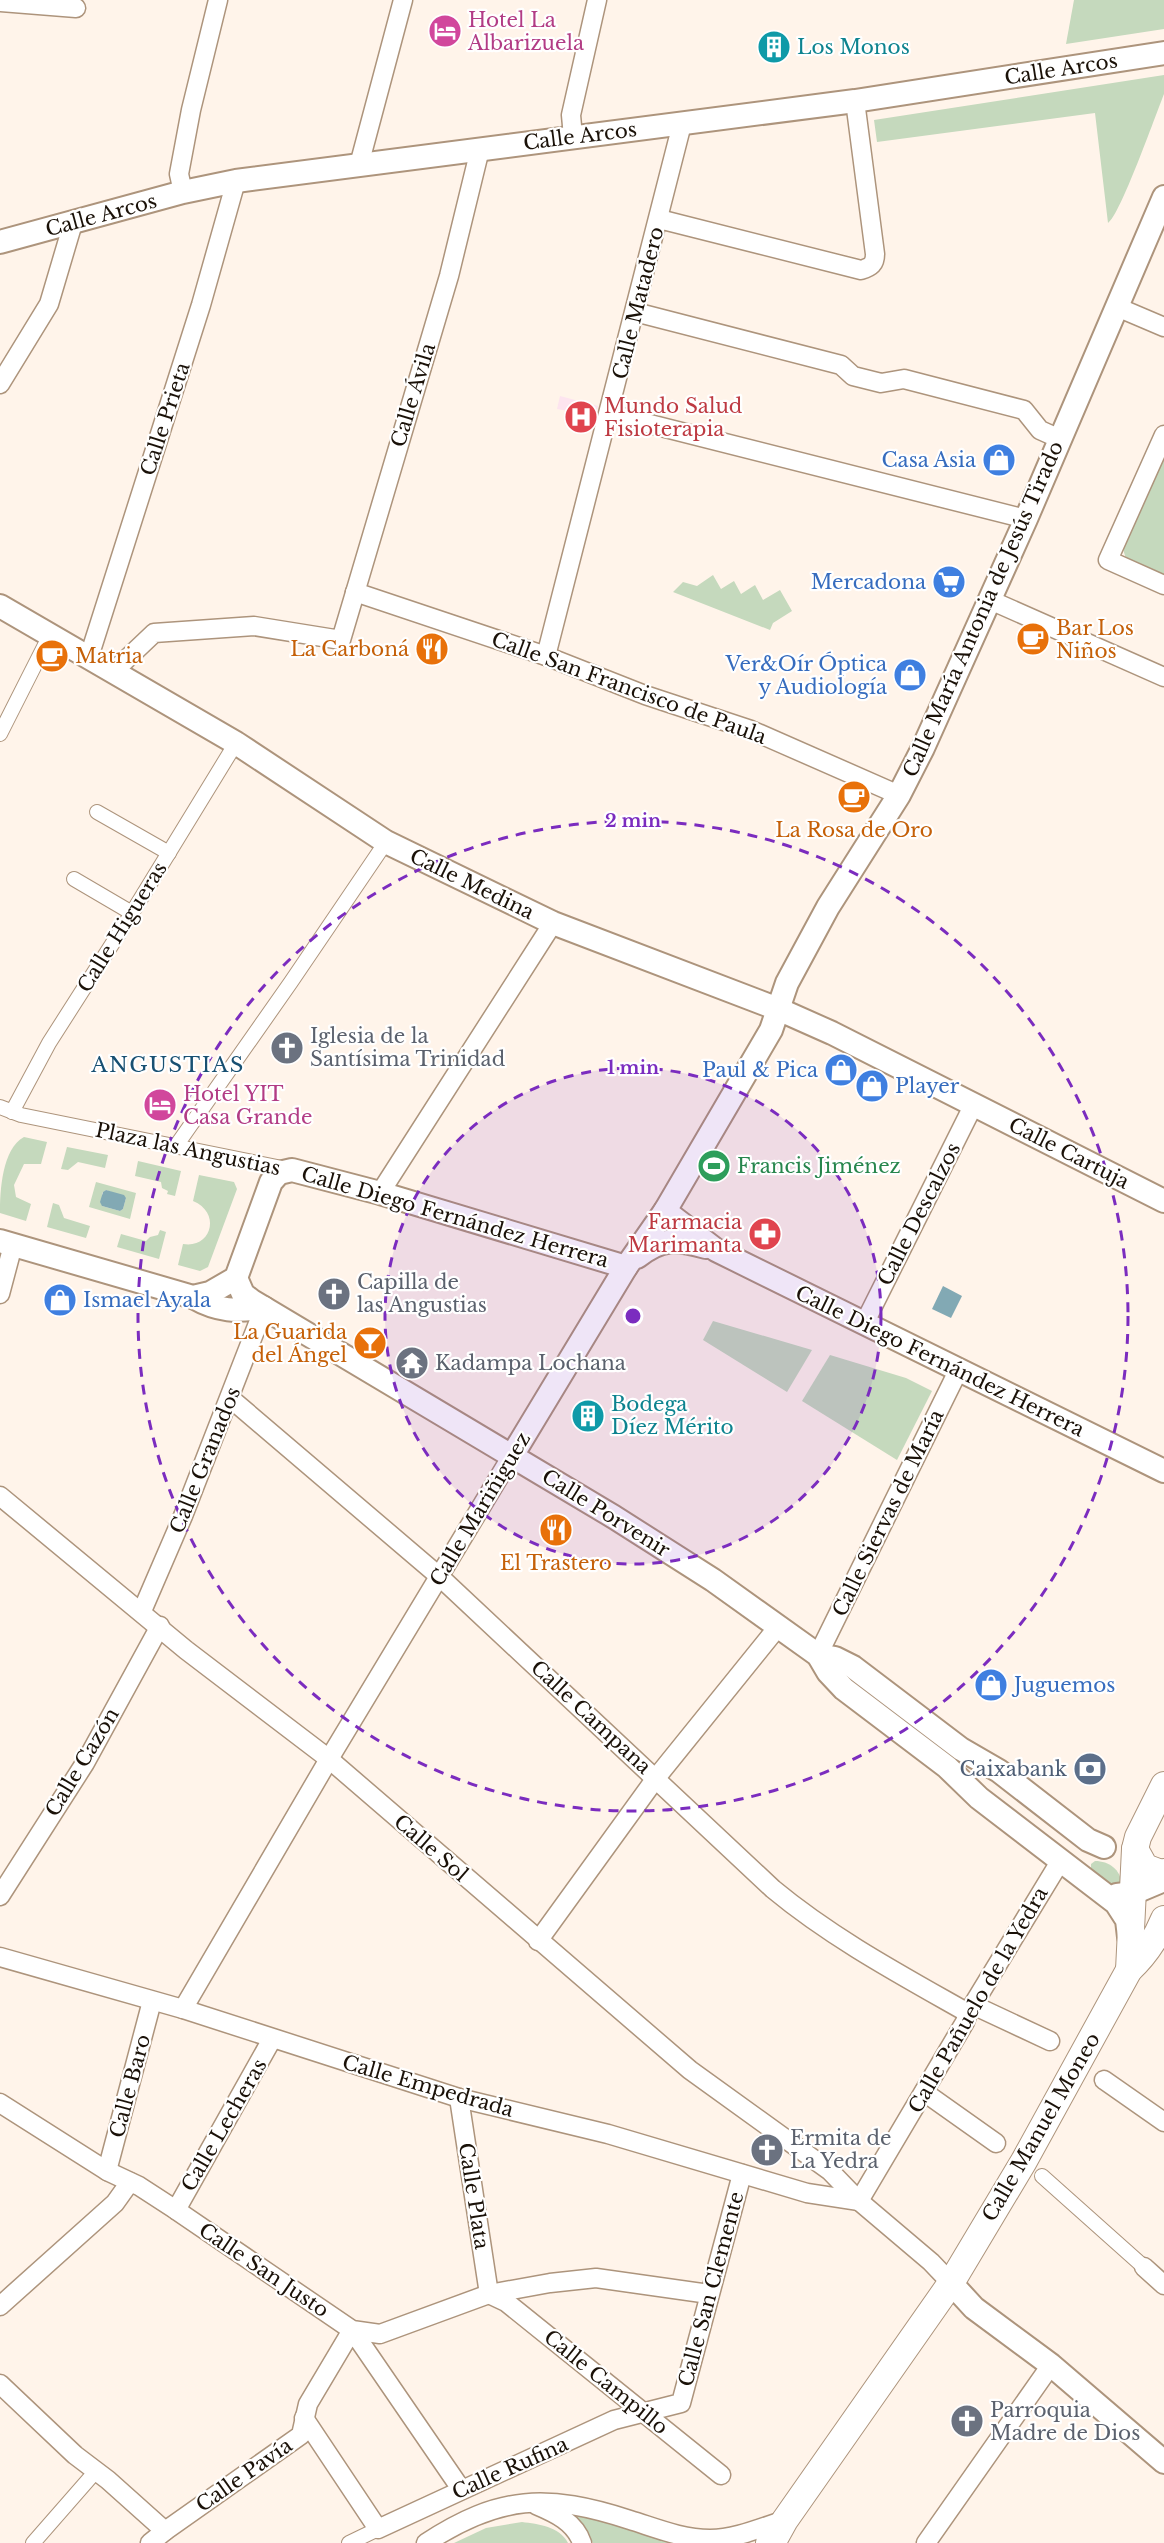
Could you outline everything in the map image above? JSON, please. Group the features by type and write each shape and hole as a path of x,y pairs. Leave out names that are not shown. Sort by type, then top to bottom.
{"main road":[{"path":"1164,1785 1137,1843 1130,1958 1143,1957 1159,1933 1164,1919"},
{"path":"1137,1843 1145,1867 1161,1874 1164,1872"},
{"name":"Calle Manuel Moneo","path":"777,2536 951,2283 1024,2161 1130,1958"}],"street":[{"path":"183,192 179,174 218,0"},
{"path":"359,165 403,0"},
{"path":"573,137 571,115 597,0"},
{"path":"0,2 76,8"},
{"name":"Calle Arcos","path":"0,242 183,192 236,181 855,101 1164,53"},
{"path":"659,219 861,270 870,267 875,261 875,254 855,101"},
{"name":"Calle Matadero","path":"546,656 610,414 682,124"},
{"name":"Calle Ávila","path":"114,671 154,633 254,626 341,640 449,276 480,148"},
{"name":"Calle Prieta","path":"89,657 201,305 236,181"},
{"name":"Calle María Antonia de Jesús Tirado","path":"778,1009 787,982 828,907 899,795 923,748 1026,519 1164,197"},
{"path":"0,384 49,304 73,223"},
{"path":"1117,307 1164,327"},
{"path":"635,312 841,365 853,376 881,383 904,379 1023,410 1040,429 1060,439"},
{"path":"610,414 1026,519"},
{"path":"1164,435 1108,560 1164,585"},
{"name":"Calle San Francisco de Paula","path":"355,592 546,656 645,695 751,730 899,795"},
{"path":"990,600 1164,677"},
{"name":"Calle Medina","path":"0,606 236,743 386,842 553,923 778,1009 974,1104"},
{"path":"0,734 45,645"},
{"name":"Calle Higueras","path":"6,1109 132,913 236,743"},
{"path":"97,813 169,853"},
{"path":"176,1146 386,842"},
{"path":"74,879 132,913"},
{"path":"380,1193 553,923"},
{"name":"Calle Mariñiguez","path":"183,2009 329,1759 513,1454 626,1267 665,1211 771,1030 778,1009"},
{"name":"Calle Cartuja","path":"974,1104 1164,1200"},
{"name":"Calle Descalzos","path":"864,1324 974,1104"},
{"name":"Plaza las Angustias","path":"6,1109 292,1170"},
{"name":"Plaza las Angustias","path":"236,1278 271,1182 279,1173 292,1170"},
{"name":"Calle Diego Fernández Herrera","path":"292,1170 380,1193 626,1267 651,1246 664,1242 680,1240 716,1250"},
{"name":"Calle Diego Fernández Herrera","path":"665,1211 716,1250 1164,1471"},
{"path":"0,1294 7,1243 193,1297 207,1305 234,1312 264,1308"},
{"path":"193,1297 210,1293 236,1278"},
{"name":"Calle Porvenir","path":"236,1278 243,1294 264,1308 513,1454 713,1580 777,1628 818,1655 835,1658 853,1667 961,1749 999,1772 1088,1840 1104,1847"},
{"name":"Calle Granados","path":"142,1611 230,1398 264,1308"},
{"name":"Calle Siervas de María","path":"818,1655 958,1371"},
{"name":"Calle Campana","path":"230,1398 440,1577 773,1889 802,1913 891,1969 971,2009 1050,2041"},
{"name":"Calle Sol","path":"0,1496 142,1611 186,1650 329,1759 690,2070 830,2171 859,2202 931,2262 951,2283"},
{"name":"Calle Cazón","path":"0,1896 85,1763 160,1626"},
{"path":"538,1941 656,1778 777,1628"},
{"name":"Calle Porvenir","path":"818,1655 828,1672 844,1689 947,1767 979,1798 1116,1903 1127,1920 1130,1958"},
{"path":"1056,1857 1071,1840 1072,1828"},
{"path":"1056,1857 1137,1843"},
{"name":"Calle Pañuelo de la Yedra","path":"859,2202 965,2022 1056,1857"},
{"path":"1103,1893 1133,1893 1164,1880"},
{"name":"Calle Empedrada","path":"0,1957 183,2009 459,2098 608,2134 805,2192 859,2202"},
{"name":"Calle Baro","path":"107,2171 152,2001"},
{"name":"Calle Lecheras","path":"176,2210 272,2039"},
{"path":"1104,2080 1164,2122"},
{"path":"924,2092 996,2143"},
{"name":"Calle Plata","path":"459,2098 489,2294"},
{"name":"Calle San Justo","path":"0,2103 107,2171 176,2210 352,2330 461,2489"},
{"path":"805,2192 821,2164"},
{"name":"Calle San Clemente","path":"644,2412 681,2403 742,2174"},
{"path":"1042,2176 1164,2285"},
{"path":"0,2306 115,2203 130,2182"},
{"name":"Calle San Justo","path":"352,2330 380,2334 489,2294 550,2283 596,2278 709,2294"},
{"path":"951,2283 974,2308 1051,2365 1164,2462"},
{"name":"Calle Campillo","path":"489,2294 506,2302 721,2475"},
{"name":"Calle Pavía","path":"150,2543 165,2530 301,2435 308,2404 352,2330"},
{"path":"926,2543 1051,2365"},
{"path":"0,2384 75,2455 165,2530"},
{"name":"Calle Rufina","path":"349,2543 461,2489 614,2420 644,2412"},
{"path":"304,2418 378,2529"},
{"path":"33,2543 96,2471"},
{"path":"426,2543 472,2516 499,2506 529,2502 568,2503 611,2513 683,2537 709,2539 777,2536"},
{"path":"529,2502 565,2519 579,2535 582,2543"}],"shaded area":[{"name":"Mundo Salud Fisioterapia","path":"560,396 598,406 592,429 566,422 568,411 557,409"}],"green space":[{"path":"1074,0 1164,0 1164,29 1066,44"},
{"path":"1164,75 1164,94 1154,122 1121,203 1108,223 1095,113 877,142 874,120"},
{"path":"1164,457 1164,576 1126,559 1123,549"},
{"path":"713,575 721,589 734,581 741,594 755,585 763,600 780,590 792,611 773,623 770,630 673,592 683,582 697,586"},
{"path":"24,1137 47,1142 41,1164 24,1164 14,1185 16,1197 31,1204 26,1221 0,1213 2,1182 7,1161 11,1151"},
{"path":"67,1147 108,1155 105,1168 78,1162 68,1170 61,1169"},
{"path":"138,1161 181,1171 175,1196 167,1194 168,1191 162,1188 161,1182 135,1176"},
{"path":"199,1175 234,1182 237,1189 208,1267 200,1271 178,1265 183,1244 200,1241 209,1229 208,1213 193,1201"},
{"path":"96,1182 136,1193 130,1219 89,1207","holes":["106,1190 126,1198 123,1209 120,1211 102,1206 102,1193"]},
{"path":"53,1203 59,1205 64,1218 90,1226 86,1238 47,1227"},
{"path":"160,1230 166,1232 159,1259 117,1247 121,1234 146,1241 158,1235"},
{"path":"713,1321 812,1350 787,1392 703,1340"},
{"path":"830,1355 906,1378 932,1391 897,1460 802,1401"},
{"path":"1095,1861 1113,1867 1119,1874 1121,1883 1115,1888 1091,1872 1091,1864"},
{"path":"576,2512 673,2543 593,2543 587,2530 574,2514"},
{"path":"522,2522 542,2525 554,2530 560,2533 568,2543 454,2543 486,2528"}],"water":[{"path":"106,1190 124,1195 126,1198 123,1209 120,1211 102,1206 100,1202"},
{"path":"943,1286 962,1296 951,1318 932,1309"}],"place":[{"name":"Hotel La Albarizuela","path":"445,31"},
{"name":"Los Monos","path":"774,47"},
{"name":"Mundo Salud Fisioterapia","path":"581,417"},
{"name":"Casa Asia","path":"999,460"},
{"name":"Mercadona","path":"949,582"},
{"name":"Bar Los Niños","path":"1033,639"},
{"name":"La Carboná","path":"432,649"},
{"name":"Matria","path":"52,656"},
{"name":"Ver&Oír Óptica y Audiología","path":"910,675"},
{"name":"La Rosa de Oro","path":"854,797"},
{"name":"Iglesia de la Santísima Trinidad","path":"287,1048"},
{"name":"Paul & Pica","path":"841,1070"},
{"name":"Player","path":"872,1086"},
{"name":"Hotel YIT Casa Grande","path":"160,1105"},
{"name":"Francis Jiménez","path":"714,1166"},
{"name":"Farmacia Marimanta","path":"765,1234"},
{"name":"Capilla de las Angustias","path":"334,1294"},
{"name":"Ismael Ayala","path":"60,1300"},
{"name":"La Guarida del Ángel","path":"370,1343"},
{"name":"Kadampa Lochana","path":"412,1363"},
{"name":"Bodega Díez Mérito","path":"588,1416"},
{"name":"El Trastero","path":"556,1530"},
{"name":"Juguemos","path":"991,1685"},
{"name":"Caixabank","path":"1090,1769"},
{"name":"Ermita de La Yedra","path":"767,2150"},
{"name":"Parroquia Madre de Dios","path":"967,2421"}],"district":[{"name":"ANGUSTIAS","path":"168,1065"}]}
